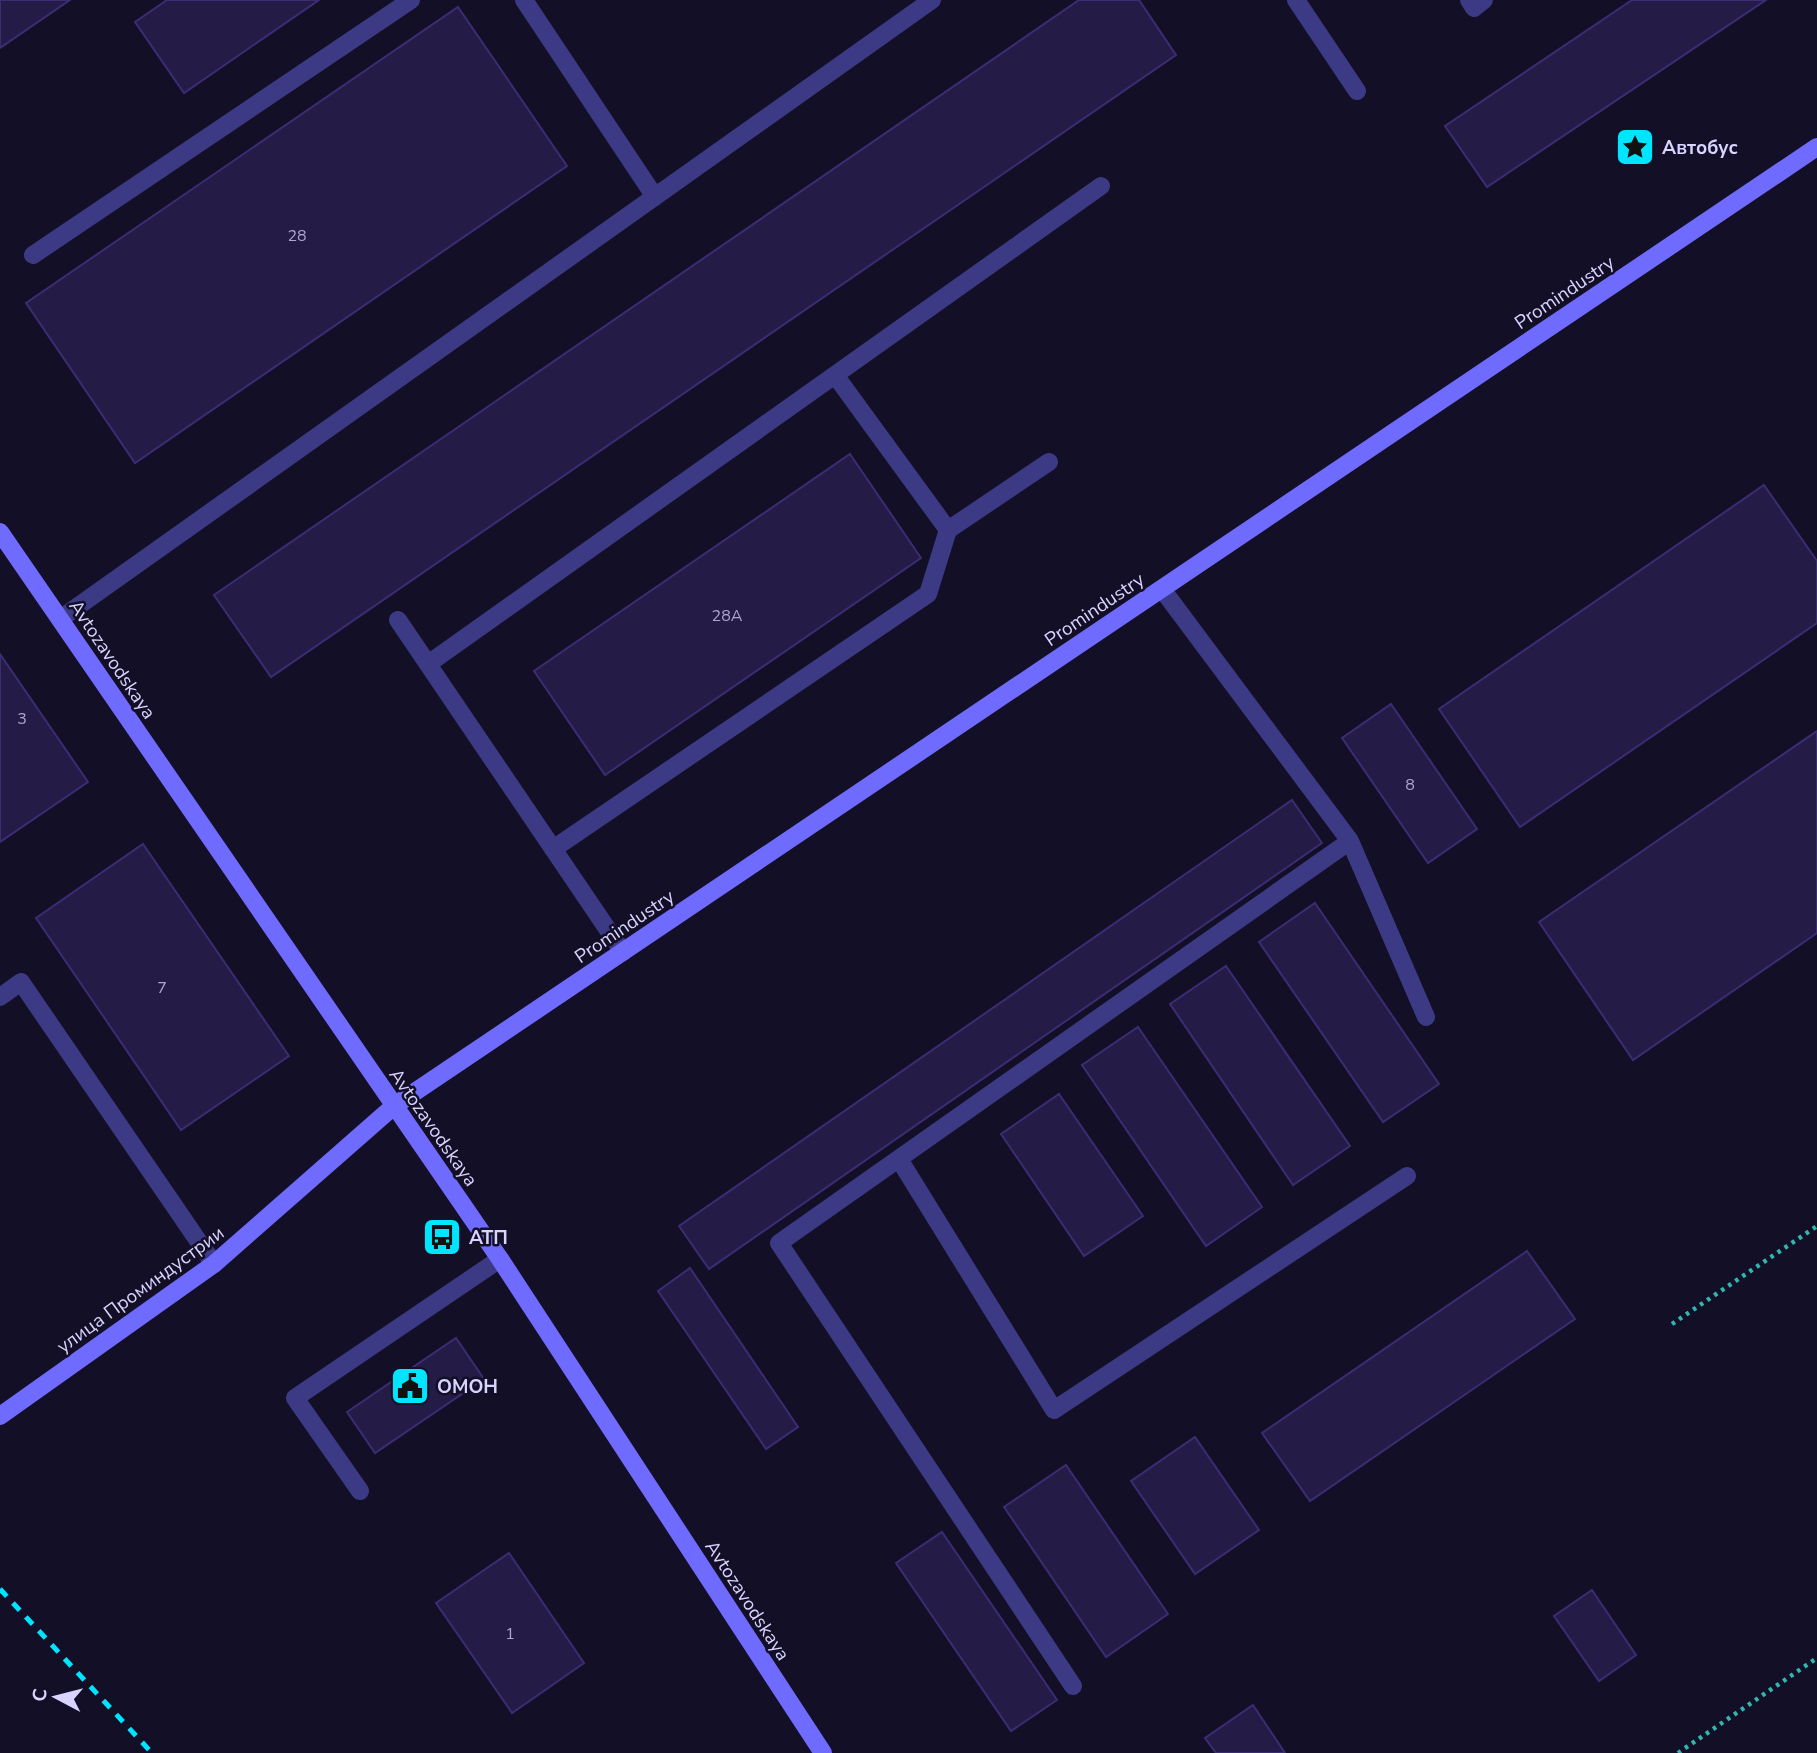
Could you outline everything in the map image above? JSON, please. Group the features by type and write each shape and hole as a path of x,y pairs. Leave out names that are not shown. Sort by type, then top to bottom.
{"main road":[{"name":"Promindustry","path":"394,1106 1817,147"},
{"name":"Avtozavodskaya","path":"0,531 500,1259 823,1753"},
{"name":"улица Проминдустрии","path":"0,1416 214,1264 394,1106"}],"lane":[{"path":"33,255 411,0"},
{"path":"524,0 655,197"},
{"path":"60,619 932,0"},
{"path":"1296,0 1357,92"},
{"path":"1469,0 1474,8 1485,0"},
{"path":"428,664 1101,186"},
{"path":"835,375 948,530"},
{"path":"553,849 928,594 948,530 1049,462"},
{"path":"1162,589 1350,841 1426,1017"},
{"path":"398,620 623,952"},
{"path":"1073,1686 779,1243 1350,841"},
{"path":"0,997 22,982 214,1264"},
{"path":"899,1159 1054,1410 1407,1176"},
{"path":"360,1491 295,1398 500,1259"}],"path":[{"path":"1672,1324 1817,1226"},
{"path":"1678,1753 1817,1658"}],"building":[{"path":"0,0 70,0 0,48"},
{"path":"167,0 319,0 184,93 135,22"},
{"path":"1079,0 1139,0 1176,55 271,677 214,595"},
{"path":"1632,0 1766,0 1487,187 1445,126"},
{"path":"458,7 567,166 135,463 26,303"},
{"path":"850,454 921,558 605,775 534,671"},
{"path":"1764,485 1817,561 1817,623 1520,827 1439,709"},
{"path":"0,654 88,782 0,842"},
{"path":"1391,704 1477,829 1428,863 1342,738"},
{"path":"1817,731 1817,933 1633,1060 1539,922"},
{"path":"1292,800 1322,843 709,1269 679,1226"},
{"path":"143,844 289,1056 181,1130 36,918"},
{"path":"1315,903 1439,1084 1383,1122 1259,942"},
{"path":"1226,966 1350,1146 1293,1185 1170,1004"},
{"path":"1138,1027 1262,1207 1206,1246 1082,1065"},
{"path":"1059,1094 1143,1216 1084,1256 1001,1134"},
{"path":"1527,1251 1575,1319 1310,1501 1262,1433"},
{"path":"690,1268 798,1427 766,1449 658,1291"},
{"path":"456,1338 484,1379 375,1453 347,1412"},
{"path":"1195,1437 1259,1530 1195,1574 1131,1481"},
{"path":"1066,1465 1168,1614 1106,1657 1004,1507"},
{"path":"942,1532 1057,1700 1011,1731 896,1563"},
{"path":"509,1553 584,1663 512,1713 436,1603"},
{"path":"1592,1590 1636,1655 1599,1681 1554,1616"},
{"path":"1253,1705 1285,1753 1216,1753 1205,1738"}],"railway":[{"path":"0,1589 152,1753"}],"place":[{"name":"Автобус","path":"1635,147"},
{"name":"АТП","path":"442,1237"},
{"name":"ОМОН","path":"410,1386"}]}
